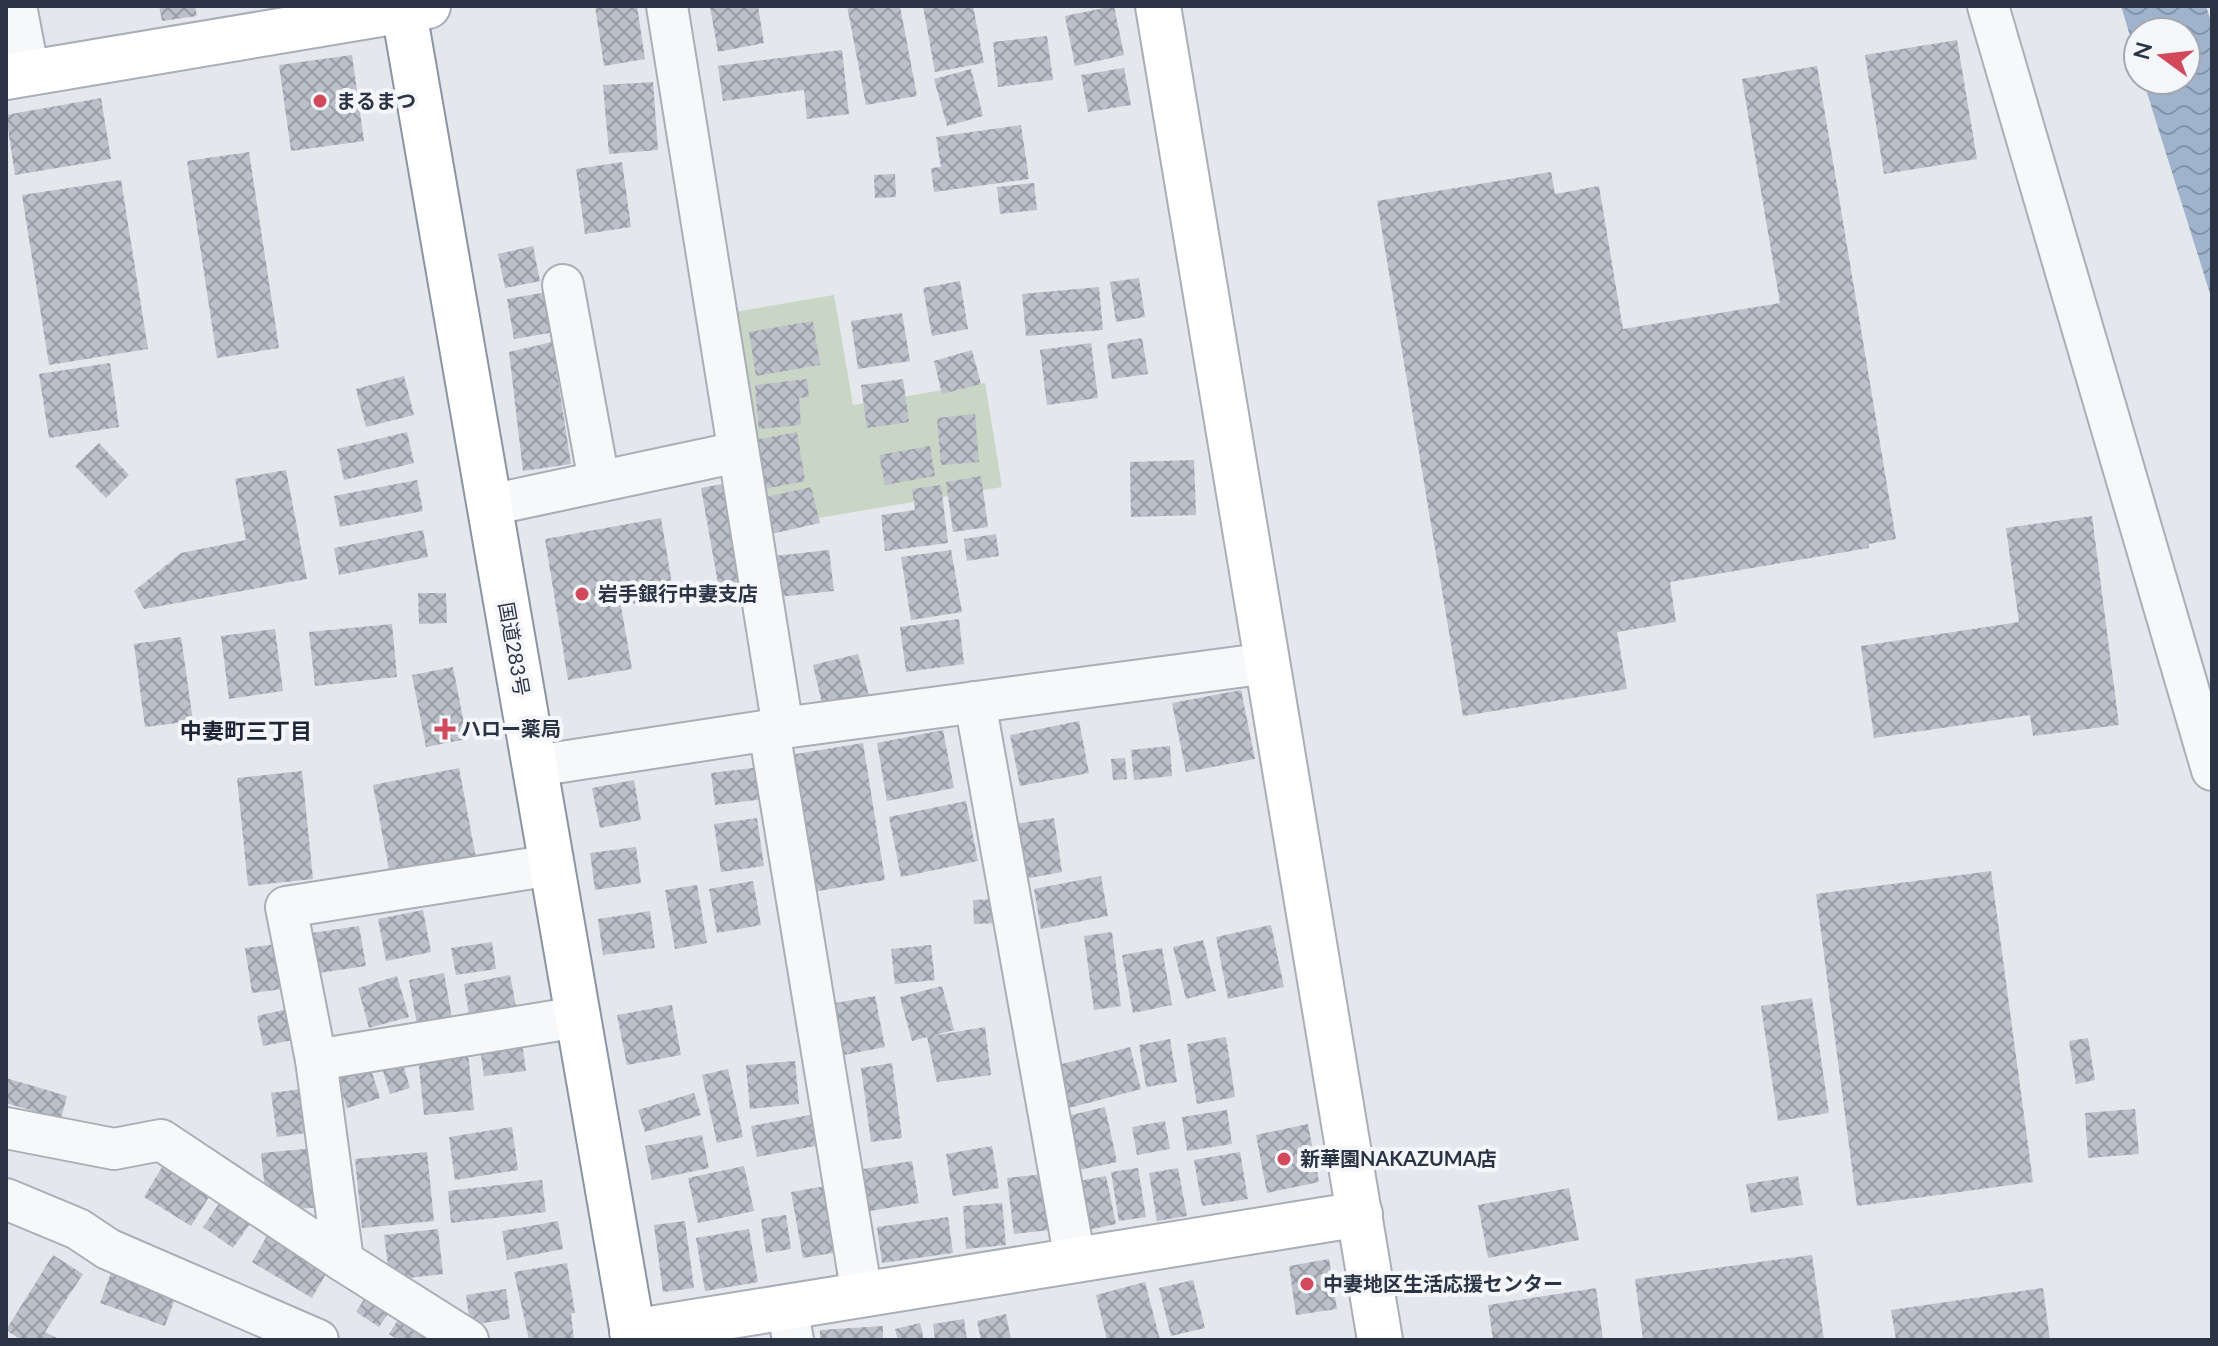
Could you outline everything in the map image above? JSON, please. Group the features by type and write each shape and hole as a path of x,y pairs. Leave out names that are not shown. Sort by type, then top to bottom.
{"main road":[{"path":"1158,6 1380,1340"},
{"path":"17,75 412,7"},
{"name":"国道283号","path":"412,7 490,505 633,1336"},
{"path":"633,1336 790,1323 862,1295 1360,1214"}],"street":[{"path":"16,6 17,75"},
{"path":"667,6 738,452 776,729 862,1295"},
{"path":"1988,6 2212,770"},
{"path":"563,285 599,481"},
{"path":"490,505 738,452"},
{"path":"535,766 776,729 1268,663"},
{"path":"975,702 1075,1260"},
{"path":"343,1261 316,1060 286,907 552,865"},
{"path":"316,1060 578,1017"},
{"path":"6,1128 114,1149 161,1140 468,1340"},
{"path":"6,1199 78,1229 108,1249 318,1340"}],"green space":[{"path":"834,295 853,405 985,383 1002,487 771,526 735,312"}],"water":[{"path":"2121,6 2206,6 2212,25 2212,300 2148,96 2202,96 2202,16 2124,16"}],"building":[{"path":"159,6 195,6 197,16 162,21"},
{"path":"595,6 637,6 645,59 604,66"},
{"path":"758,6 764,43 718,52 710,7"},
{"path":"847,6 900,6 917,96 866,105"},
{"path":"923,6 973,6 984,63 935,72"},
{"path":"1114,6 1124,55 1075,66 1065,16"},
{"path":"1047,36 1053,80 998,87 993,42"},
{"path":"1957,40 1977,159 1884,174 1865,55"},
{"path":"842,50 849,114 807,119 804,90 723,101 718,66"},
{"path":"352,55 364,141 291,151 279,65"},
{"path":"1817,66 1896,539 1869,544 1869,548 1670,582 1676,622 1617,632 1627,689 1463,716 1377,201 1551,172 1555,194 1599,186 1623,329 1780,303 1742,79"},
{"path":"1124,68 1131,105 1088,112 1081,75"},
{"path":"971,69 983,116 947,126 934,79"},
{"path":"653,82 658,150 609,154 603,85"},
{"path":"101,98 111,159 15,175 6,115"},
{"path":"1021,125 1029,179 934,192 931,168 941,167 936,137"},
{"path":"249,152 279,348 217,358 187,161"},
{"path":"622,162 631,227 585,234 576,169"},
{"path":"895,174 896,197 875,198 874,175"},
{"path":"121,180 148,349 49,365 22,195"},
{"path":"1034,183 1037,210 1000,214 997,187"},
{"path":"533,246 540,281 505,288 498,254"},
{"path":"1139,278 1145,317 1116,322 1110,282"},
{"path":"960,281 968,329 932,336 923,288"},
{"path":"1099,287 1103,330 1026,336 1022,294"},
{"path":"548,292 555,332 514,339 507,299"},
{"path":"902,313 910,361 858,369 851,321"},
{"path":"813,321 820,365 756,376 749,332"},
{"path":"1142,338 1148,374 1112,379 1107,344"},
{"path":"552,342 571,464 523,471 509,352"},
{"path":"1091,343 1098,398 1047,405 1040,350"},
{"path":"972,350 981,384 942,394 934,361"},
{"path":"110,363 119,427 49,438 39,374"},
{"path":"404,376 414,415 366,427 356,389"},
{"path":"807,379 809,397 799,398 801,425 759,429 755,385"},
{"path":"903,379 909,422 867,428 861,385"},
{"path":"975,414 979,462 941,465 937,418"},
{"path":"407,432 414,463 344,480 337,449"},
{"path":"797,432 805,481 764,489 755,440"},
{"path":"99,443 129,475 106,498 75,466"},
{"path":"930,446 935,476 885,485 879,455"},
{"path":"1194,460 1196,515 1131,517 1130,462"},
{"path":"286,470 307,579 144,609 134,591 181,553 246,540 235,479"},
{"path":"981,476 988,527 953,532 946,482"},
{"path":"417,480 423,511 340,527 334,496"},
{"path":"728,483 745,585 719,589 701,488"},
{"path":"941,485 948,543 885,551 881,515 915,510 912,489"},
{"path":"811,487 820,523 771,534 762,498"},
{"path":"2092,516 2119,725 2033,736 2030,715 1874,738 1861,646 2019,622 2006,528"},
{"path":"661,518 674,596 621,606 632,669 568,680 545,539"},
{"path":"423,530 428,557 339,575 334,548"},
{"path":"996,534 999,556 967,561 964,539"},
{"path":"829,550 834,591 778,597 774,556"},
{"path":"951,550 962,612 911,620 901,557"},
{"path":"418,593 446,593 447,623 419,624"},
{"path":"959,619 964,664 906,672 900,627"},
{"path":"392,624 397,677 315,686 309,632"},
{"path":"275,629 283,691 229,699 221,636"},
{"path":"181,637 193,721 145,727 134,644"},
{"path":"858,654 869,696 823,708 813,665"},
{"path":"453,667 467,739 426,747 412,675"},
{"path":"1241,690 1255,759 1186,772 1172,703"},
{"path":"1079,721 1089,773 1020,786 1010,735"},
{"path":"943,730 954,788 887,801 877,743"},
{"path":"863,743 885,880 812,892 790,755"},
{"path":"1170,746 1172,776 1134,780 1131,750"},
{"path":"1125,758 1127,779 1113,780 1111,759"},
{"path":"761,767 765,799 715,805 711,773"},
{"path":"459,768 476,858 390,875 373,785"},
{"path":"302,771 313,879 248,886 237,778"},
{"path":"634,780 641,820 600,828 592,788"},
{"path":"966,801 978,861 901,877 889,817"},
{"path":"757,818 764,866 721,872 714,824"},
{"path":"1054,818 1062,872 1024,879 1015,824"},
{"path":"636,847 641,883 595,890 590,853"},
{"path":"1991,871 2033,1182 1857,1206 1816,894"},
{"path":"1101,876 1108,916 1041,929 1034,889"},
{"path":"753,881 761,925 717,933 709,889"},
{"path":"697,885 707,943 675,949 665,890"},
{"path":"997,899 998,923 974,924 973,900"},
{"path":"423,910 431,952 386,961 378,919"},
{"path":"650,911 655,948 603,955 598,919"},
{"path":"1271,925 1284,987 1228,999 1216,937"},
{"path":"359,926 366,966 319,973 312,933"},
{"path":"1112,932 1121,1006 1094,1010 1084,936"},
{"path":"1203,940 1216,991 1186,999 1173,947"},
{"path":"492,942 496,969 456,975 451,948"},
{"path":"277,944 283,989 252,993 245,948"},
{"path":"931,945 935,980 895,984 891,949"},
{"path":"1162,948 1172,1005 1133,1013 1122,955"},
{"path":"444,973 452,1018 417,1025 409,980"},
{"path":"510,975 516,1006 469,1014 464,984"},
{"path":"397,976 409,1017 369,1028 358,988"},
{"path":"942,986 954,1030 932,1036 985,1027 991,1075 937,1082 927,1037 912,1041 900,997"},
{"path":"875,996 885,1047 839,1056 829,1004"},
{"path":"1812,998 1829,1113 1778,1121 1761,1006"},
{"path":"672,1005 681,1055 627,1065 617,1015"},
{"path":"292,1008 298,1039 263,1046 257,1016"},
{"path":"1226,1037 1235,1097 1197,1104 1187,1044"},
{"path":"2088,1038 2095,1080 2076,1084 2069,1041"},
{"path":"1170,1039 1177,1082 1146,1087 1139,1045"},
{"path":"522,1043 526,1071 484,1076 480,1048"},
{"path":"1130,1047 1141,1089 1069,1108 1058,1065"},
{"path":"468,1053 474,1110 424,1115 418,1057"},
{"path":"795,1061 799,1104 750,1109 746,1065"},
{"path":"892,1063 902,1138 871,1142 861,1068"},
{"path":"403,1064 410,1088 390,1094 383,1071"},
{"path":"371,1069 380,1098 347,1108 338,1079"},
{"path":"728,1069 743,1137 717,1143 702,1075"},
{"path":"6,1078 67,1096 61,1119 6,1103"},
{"path":"301,1089 306,1133 277,1137 271,1093"},
{"path":"694,1093 701,1115 645,1132 638,1110"},
{"path":"1105,1107 1117,1162 1079,1170 1067,1116"},
{"path":"2135,1109 2139,1154 2088,1158 2085,1113"},
{"path":"1227,1110 1232,1144 1187,1151 1182,1117"},
{"path":"820,1113 826,1144 757,1157 751,1126"},
{"path":"1165,1121 1170,1149 1137,1155 1132,1127"},
{"path":"1308,1124 1319,1182 1267,1193 1256,1135"},
{"path":"512,1127 518,1170 455,1180 449,1137"},
{"path":"702,1135 709,1168 652,1180 645,1146"},
{"path":"992,1146 999,1188 953,1196 946,1154"},
{"path":"316,1148 322,1207 297,1209 265,1190 261,1153"},
{"path":"427,1152 434,1221 362,1228 355,1159"},
{"path":"1240,1152 1248,1199 1202,1206 1194,1160"},
{"path":"912,1161 919,1203 870,1211 863,1169"},
{"path":"165,1162 212,1192 191,1226 144,1197"},
{"path":"744,1166 754,1211 698,1223 688,1178"},
{"path":"1138,1168 1146,1217 1119,1221 1111,1172"},
{"path":"1178,1168 1187,1216 1157,1221 1149,1173"},
{"path":"1044,1174 1050,1230 1014,1234 1007,1178"},
{"path":"1106,1176 1116,1224 1088,1230 1079,1181"},
{"path":"1798,1176 1803,1205 1751,1213 1746,1184"},
{"path":"542,1180 546,1212 451,1223 448,1191"},
{"path":"826,1186 838,1252 803,1258 791,1192"},
{"path":"1569,1188 1579,1240 1488,1258 1478,1205"},
{"path":"220,1202 250,1224 233,1248 203,1227"},
{"path":"1002,1203 1006,1245 966,1249 963,1206"},
{"path":"786,1215 791,1249 766,1253 761,1219"},
{"path":"948,1217 953,1253 882,1263 877,1227"},
{"path":"558,1221 563,1249 507,1260 502,1231"},
{"path":"685,1221 694,1288 663,1292 654,1225"},
{"path":"271,1229 331,1265 312,1298 252,1262"},
{"path":"438,1229 443,1274 390,1280 384,1235"},
{"path":"749,1229 758,1282 705,1291 696,1238"},
{"path":"53,1255 83,1274 45,1332 61,1340 21,1340 6,1330"},
{"path":"1812,1255 1824,1340 1643,1340 1635,1279"},
{"path":"1329,1259 1337,1309 1296,1315 1289,1266"},
{"path":"567,1263 575,1313 571,1313 574,1340 529,1340 514,1272"},
{"path":"111,1273 176,1296 165,1326 100,1303"},
{"path":"1193,1280 1205,1328 1171,1336 1159,1288"},
{"path":"1145,1282 1160,1340 1107,1340 1096,1295"},
{"path":"372,1286 396,1302 379,1327 356,1312"},
{"path":"1596,1288 1603,1340 1493,1340 1488,1305"},
{"path":"2043,1288 2050,1340 1896,1340 1891,1310"},
{"path":"506,1289 510,1319 470,1325 466,1295"},
{"path":"405,1309 455,1340 398,1340 389,1334"},
{"path":"1006,1314 1011,1340 981,1340 977,1321"},
{"path":"964,1319 967,1340 935,1340 933,1324"},
{"path":"920,1323 924,1340 898,1340 895,1329"},
{"path":"883,1326 883,1340 820,1340 820,1330"}],"place":[{"name":"まるまつ","path":"320,101"},
{"name":"岩手銀行中妻支店","path":"582,594"},
{"name":"ハロー薬局","path":"445,729"},
{"name":"新華園NAKAZUMA店","path":"1284,1159"},
{"name":"中妻地区生活応援センター","path":"1307,1284"}],"district":[{"name":"中妻町三丁目","path":"246,731"}]}
